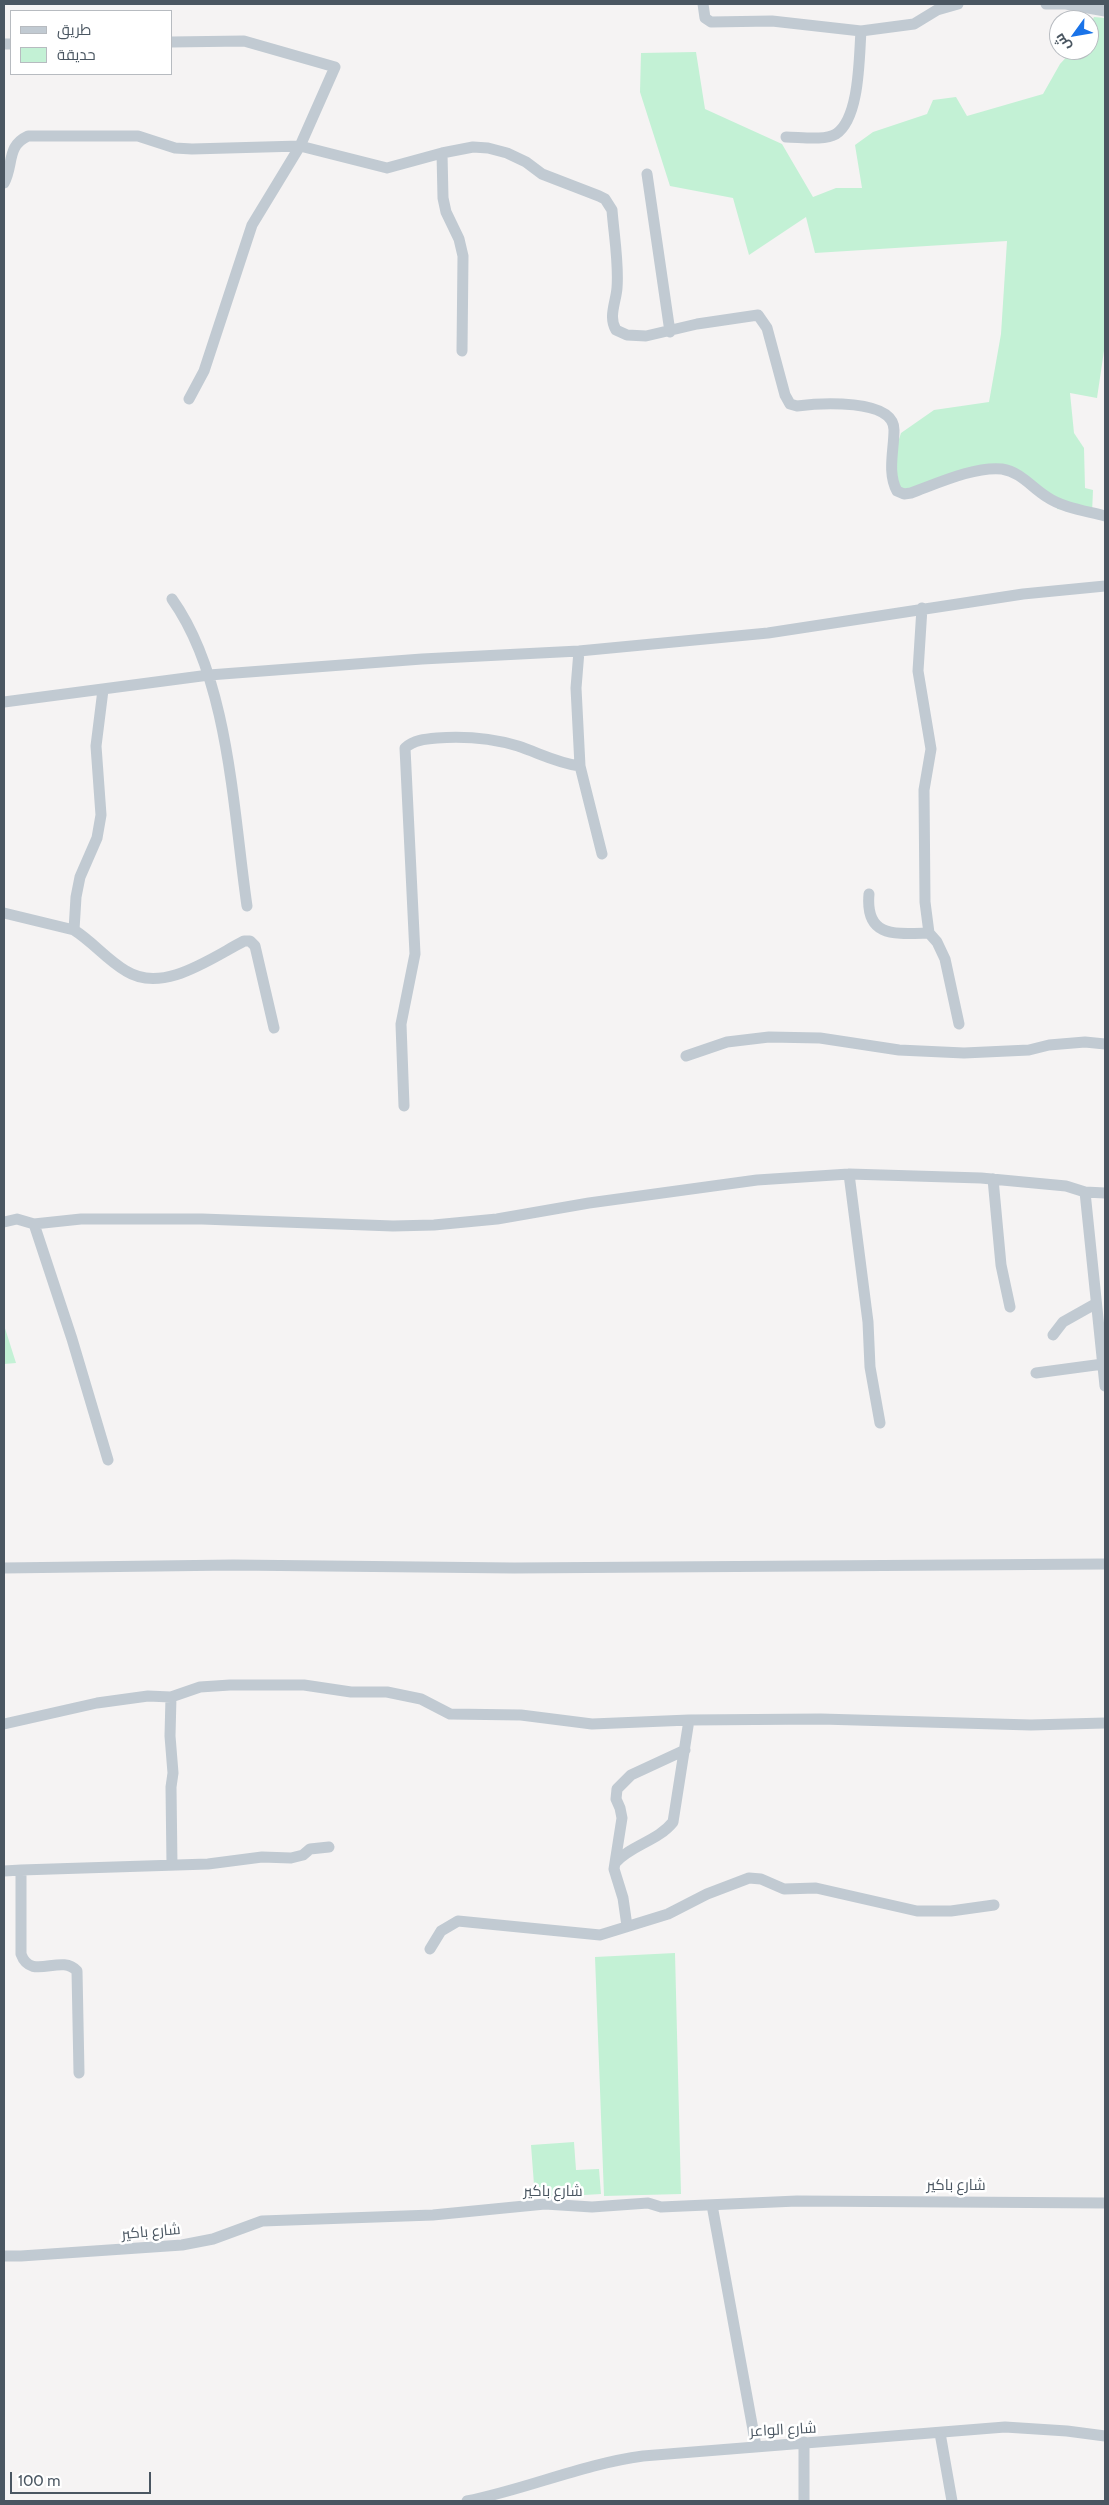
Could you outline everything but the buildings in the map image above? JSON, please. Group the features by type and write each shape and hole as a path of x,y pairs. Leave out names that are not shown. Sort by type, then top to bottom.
{"street":[{"path":"703,4 705,18 711,22 772,20 861,31 914,24 937,10 958,4"},
{"path":"1046,4 1066,4 1105,11"},
{"path":"786,137 828,137 836,134 844,125 856,89 861,31"},
{"path":"172,42 244,41 335,67 300,146 252,225 204,372 189,399"},
{"path":"4,183 13,148 17,142 28,136 138,136 175,148 192,149 300,146 387,168 442,153 473,147 507,154 526,162 542,174 605,199 612,210 617,289 612,320 616,330 627,335 646,336 670,332 697,324 758,315 767,328 785,395 790,404 797,406 866,406 883,411 890,417 894,427 893,477 897,491 904,494 951,478 989,469 1001,469 1016,473 1048,499 1105,516"},
{"path":"442,153 443,198 446,212 460,239 464,256 462,352"},
{"path":"647,174 670,332"},
{"path":"4,702 209,675 422,659 579,651 768,633 1022,594 1105,586"},
{"path":"172,599 194,635 209,675 229,771 247,906"},
{"path":"922,608 918,671 931,749 924,790 925,902 929,934 937,942 944,959 958,1024"},
{"path":"579,651 576,688 580,766 602,854"},
{"path":"74,930 76,897 80,877 97,838 101,815 96,746 104,690"},
{"path":"404,1106 401,1024 415,954 405,748 410,743 428,739 480,738 519,747 549,760 580,766"},
{"path":"869,894 868,909 870,919 878,928 883,931 905,934 929,934"},
{"path":"4,913 74,930 127,972 141,978 157,979 182,973 244,941 250,941 254,946 274,1028"},
{"path":"686,1056 727,1042 769,1037 820,1038 899,1050 964,1053 1030,1050 1049,1045 1085,1042 1105,1044"},
{"path":"849,1174 868,1322 870,1367 880,1423"},
{"path":"4,1222 17,1219 34,1224 82,1219 202,1219 393,1226 434,1225 496,1219 589,1203 757,1180 849,1174 993,1179 1066,1186 1085,1192 1105,1193"},
{"path":"993,1179 1001,1265 1010,1308"},
{"path":"1085,1192 1105,1386"},
{"path":"34,1224 72,1339 108,1460"},
{"path":"1053,1335 1063,1322 1096,1304"},
{"path":"1036,1373 1103,1364"},
{"path":"4,1568 233,1565 553,1568 1105,1564"},
{"path":"4,1724 97,1702 148,1696 171,1696 200,1687 304,1686 350,1692 404,1694 421,1699 450,1714 521,1715 563,1722 609,1725 689,1720 821,1719 1031,1725 1105,1723"},
{"path":"171,1696 170,1736 173,1773 171,1787 172,1865"},
{"path":"615,1863 621,1856 666,1830 673,1822 689,1720"},
{"path":"627,1926 623,1898 614,1869 622,1818 616,1798 616,1789 631,1775 685,1750"},
{"path":"4,1871 208,1864 262,1857 291,1858 303,1855 310,1849 329,1847"},
{"path":"21,1870 21,1954 24,1960 27,1965 68,1965 77,1971 80,2073"},
{"path":"430,1948 441,1931 458,1921 600,1935 668,1914 714,1890 749,1878 761,1879 784,1889 816,1888 917,1911 952,1911 994,1905"},
{"name":"شارع باكير","path":"4,2256 182,2245 213,2239 262,2221 425,2215 545,2204 592,2207 648,2203 661,2207 712,2207 797,2201 1105,2203"},
{"path":"712,2207 756,2446"},
{"name":"شارع الواعر","path":"467,2501 530,2486 581,2468 613,2460 756,2446 818,2443 898,2434 940,2433 1004,2427 1105,2436"},
{"path":"940,2433 952,2501"},
{"path":"804,2444 804,2501"}],"green space":[{"path":"1099,17 1105,18 1105,344 1097,398 1070,393 1074,433 1084,448 1085,488 1093,490 1092,513 1057,509 1058,502 1026,481 989,469 904,494 893,477 892,461 901,433 934,410 989,402 1001,334 1007,241 815,253 806,217 749,255 733,198 670,186 640,92 641,53 696,52 705,109 782,144 813,197 836,188 862,188 855,145 873,132 927,114 933,100 956,97 967,116 1043,94 1064,60 1099,60"},
{"path":"4,1325 16,1363 4,1364"},
{"path":"675,1953 681,2194 604,2196 595,1957"},
{"path":"574,2142 576,2170 599,2169 601,2194 535,2198 531,2145"}]}
